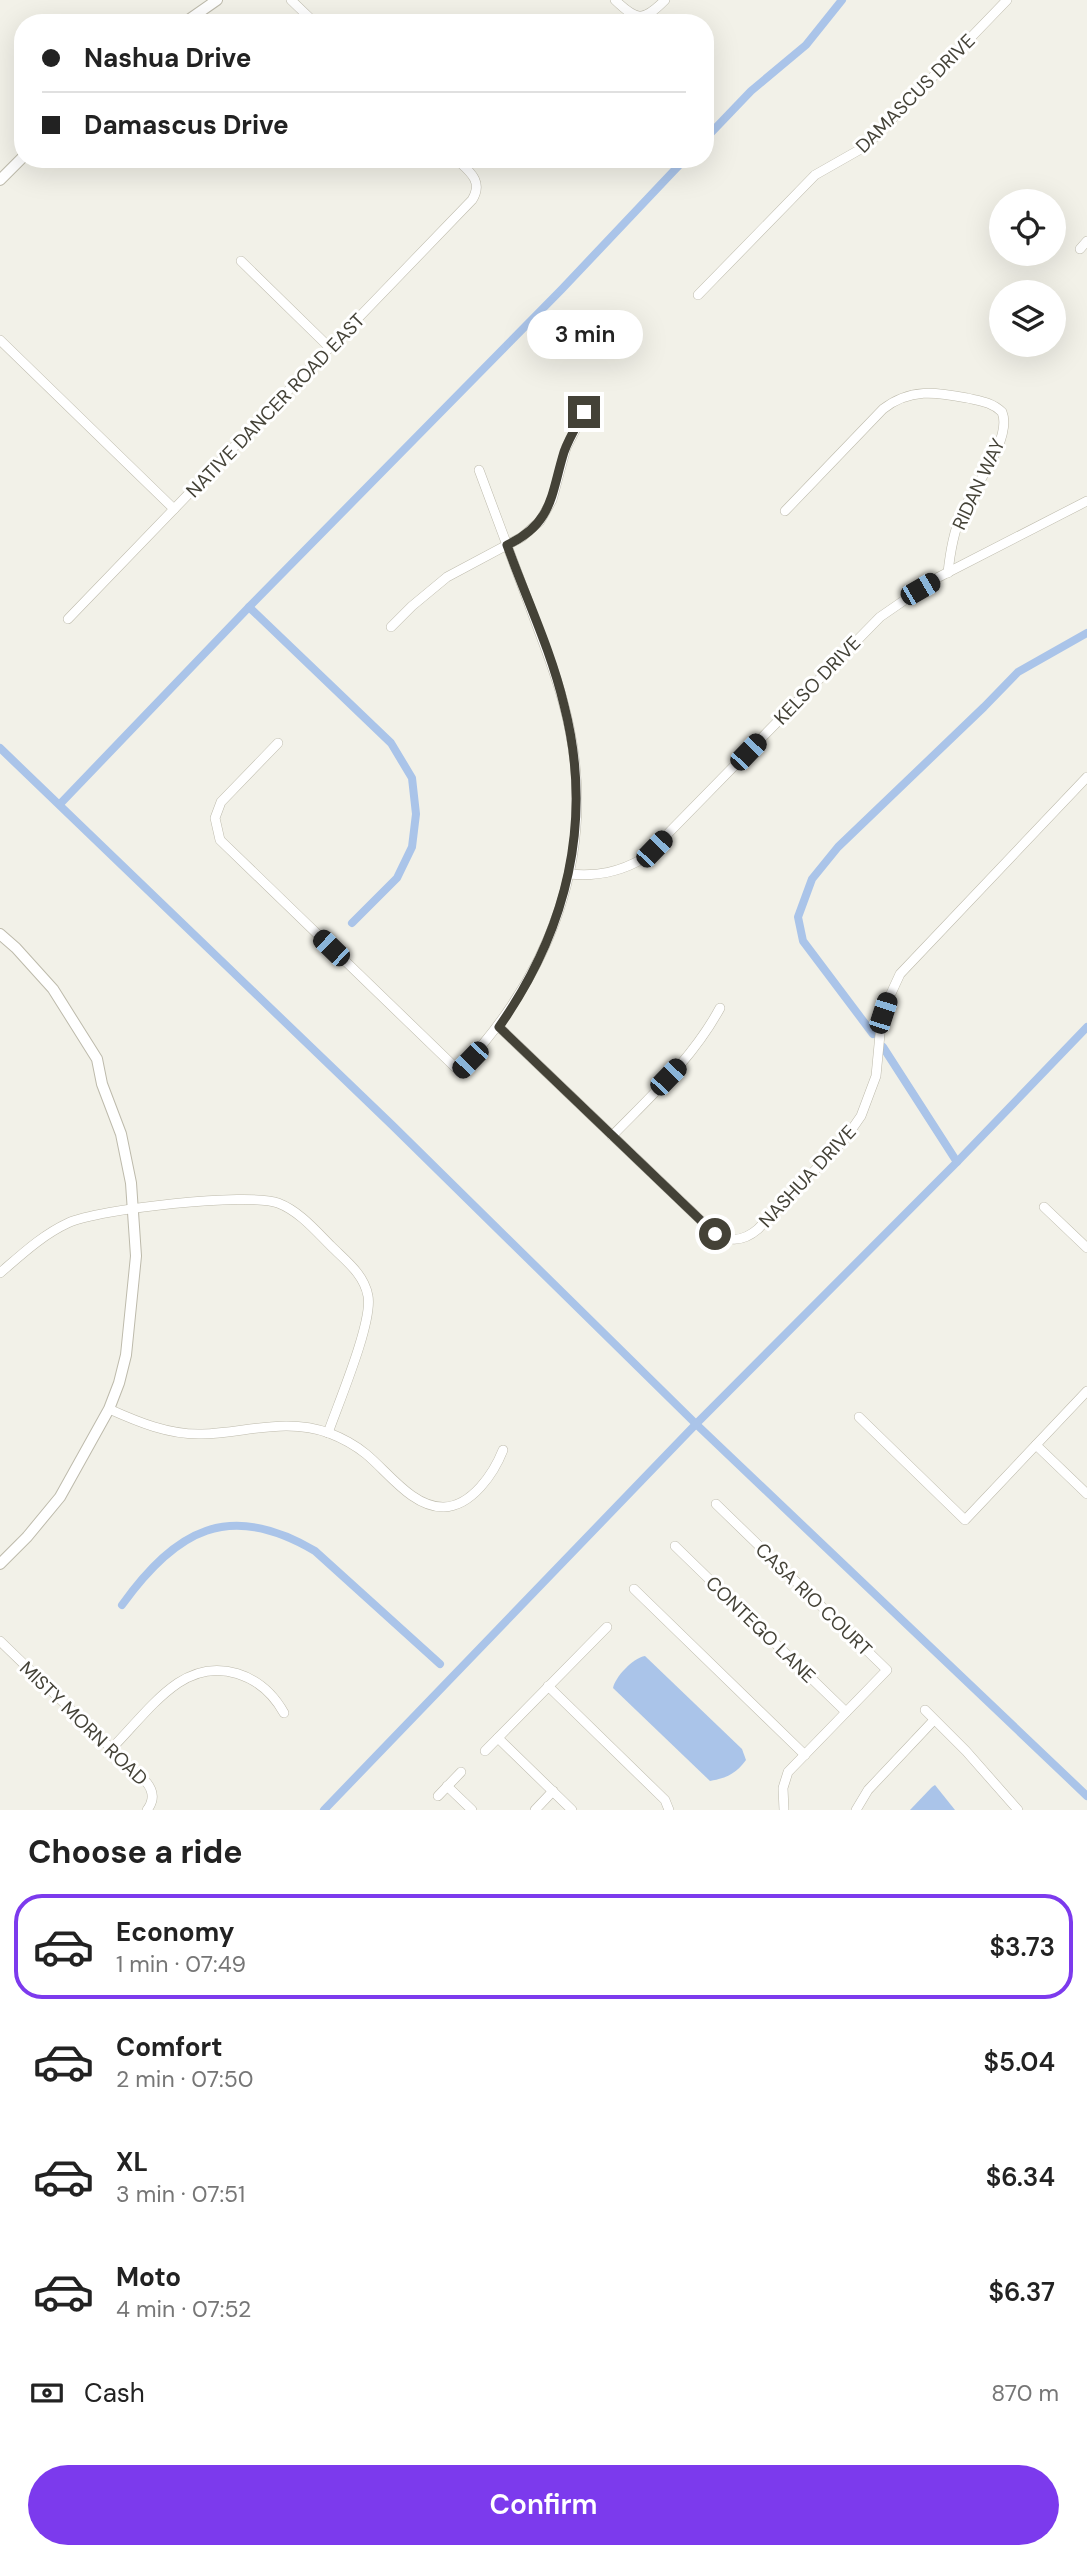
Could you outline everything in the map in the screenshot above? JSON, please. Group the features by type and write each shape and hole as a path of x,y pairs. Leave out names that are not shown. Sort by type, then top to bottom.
{"street":[{"path":"197,14 217,0"},
{"path":"291,0 306,14"},
{"path":"615,0 627,12 633,14"},
{"path":"649,14 664,0"},
{"name":"DAMASCUS DRIVE","path":"698,295 815,175 866,146 1007,0"},
{"path":"0,180 14,166"},
{"name":"NATIVE DANCER ROAD EAST","path":"68,619 472,200 478,187 474,177 466,168"},
{"path":"241,261 330,348"},
{"path":"0,340 174,509"},
{"name":"RIDAN WAY","path":"785,511 883,409 894,401 925,392 990,403 1002,412 1004,428 989,465 954,534 948,573"},
{"path":"391,627 446,578 532,529 547,511 566,448 584,412"},
{"path":"278,743 218,807 215,829 220,839 459,1071 499,1027 527,984 547,944 569,874 576,804 570,728 557,679 479,470"},
{"name":"KELSO DRIVE","path":"569,874 607,874 644,858 862,633 899,602 948,573 1087,501"},
{"name":"NASHUA DRIVE","path":"499,1027 715,1234 732,1240 744,1238 754,1233 845,1139 861,1116 876,1076 883,1013 900,974 1087,777"},
{"path":"0,934 53,989 97,1059 102,1084 121,1134 131,1183 136,1255 126,1355 109,1409 60,1497 27,1537 0,1564"},
{"path":"612,1136 687,1058 720,1008"},
{"path":"0,1273 42,1238 68,1223 90,1215 248,1199 270,1200 298,1214 357,1272 368,1293 368,1317 328,1433"},
{"path":"1044,1207 1087,1248"},
{"path":"859,1417 965,1520 1087,1391"},
{"path":"109,1409 152,1426 181,1433 216,1434 283,1425 312,1428 358,1448 418,1500 440,1507 456,1505 470,1497 498,1463 503,1450"},
{"path":"1036,1445 1087,1494"},
{"name":"CASA RIO COURT","path":"716,1504 887,1670 786,1777 783,1788 784,1810"},
{"name":"CONTEGO LANE","path":"675,1546 846,1712"},
{"path":"634,1588 805,1755"},
{"path":"485,1751 607,1627"},
{"name":"MISTY MORN ROAD","path":"0,1641 150,1788 152,1799 147,1810"},
{"path":"111,1749 169,1690 199,1674 227,1671 256,1680 275,1697 284,1713"},
{"path":"548,1686 665,1800 669,1810"},
{"path":"925,1710 966,1751 1018,1810"},
{"path":"856,1810 868,1790 934,1720"},
{"path":"498,1738 572,1810"},
{"path":"438,1796 461,1772"},
{"path":"447,1786 472,1810"},
{"path":"536,1810 553,1791"}],"water":[{"path":"645,1656 742,1749 746,1760 734,1772 710,1781 613,1688 625,1669"},
{"path":"935,1785 955,1810 910,1810 932,1787"}],"waterway":[{"path":"714,130 751,91 806,45 842,0"},
{"path":"60,804 676,168"},
{"path":"249,607 391,743 412,778 416,814 412,847 397,878 352,923"},
{"path":"873,1034 803,941 798,917 812,879 838,847 1018,672 1087,633"},
{"path":"0,748 392,1125 696,1424 1087,1796"},
{"path":"324,1810 696,1424 957,1162 1087,1027"},
{"path":"883,1047 957,1162"},
{"path":"122,1605 142,1579 184,1542 206,1531 230,1526 256,1527 284,1536 315,1551 440,1664"}],"route":[{"path":"584,412 570,436 547,511 532,529 507,545 564,703 574,753 576,804 569,874 556,920 527,984 499,1027 715,1234"}]}
